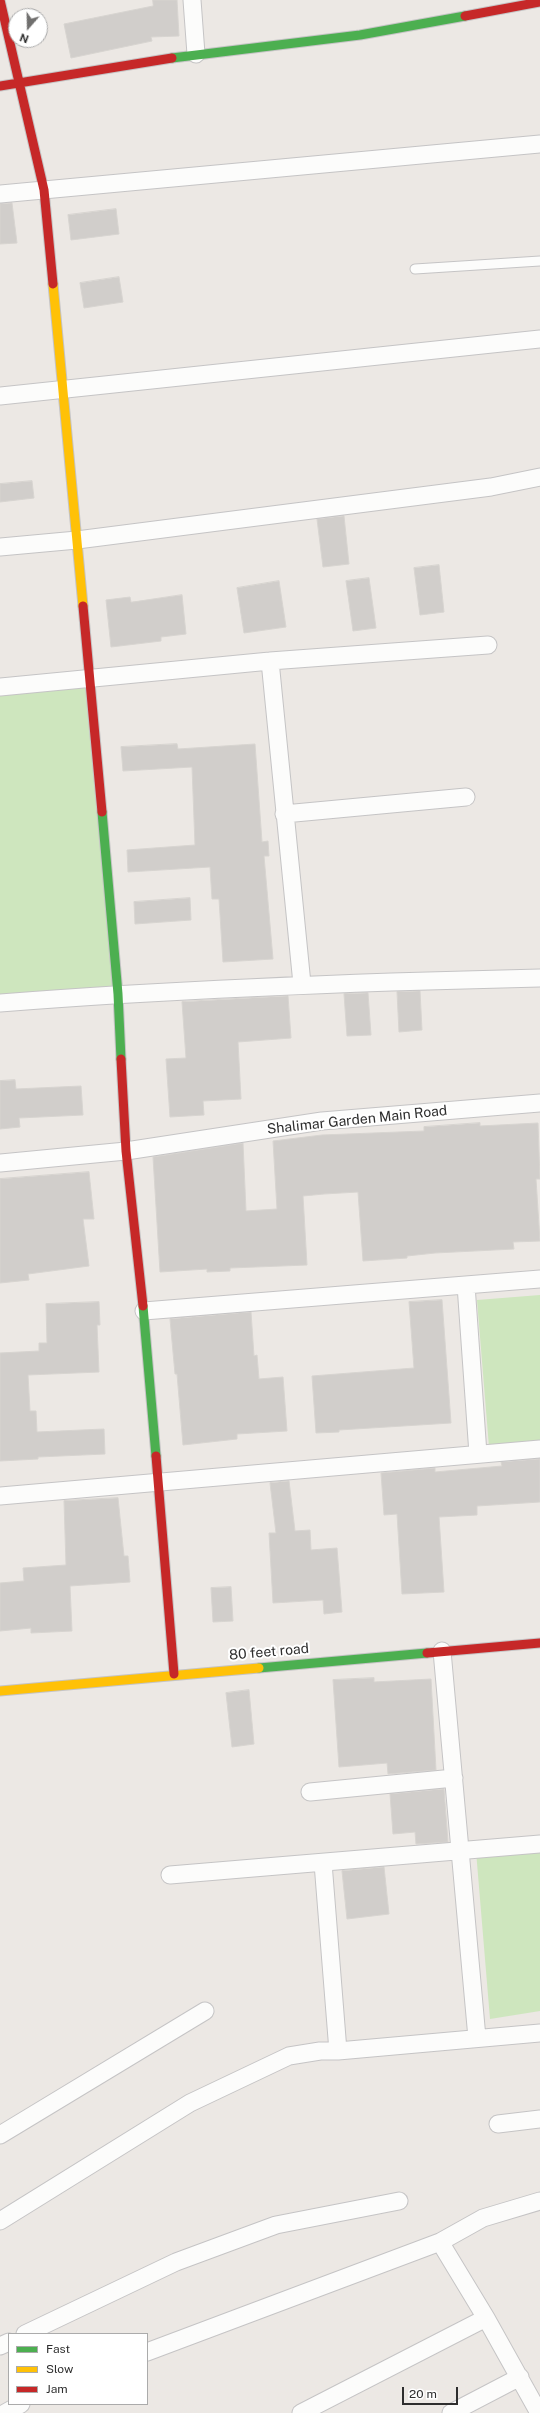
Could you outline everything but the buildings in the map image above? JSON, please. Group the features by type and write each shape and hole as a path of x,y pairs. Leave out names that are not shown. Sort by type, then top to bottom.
{"street":[{"path":"0,0 18,85 44,190 118,994 126,1151 144,1311 174,1674"},
{"path":"192,0 196,54"},
{"path":"0,86 18,85 196,54 360,35 540,2"},
{"path":"0,194 540,144"},
{"path":"0,396 540,339"},
{"path":"0,547 77,540 491,487 540,477"},
{"path":"0,686 270,661 488,645"},
{"path":"270,661 302,984"},
{"path":"284,814 466,797"},
{"path":"0,1003 118,994 302,984 540,978"},
{"name":"Shalimar Garden Main Road","path":"0,1163 126,1151 322,1121 540,1103"},
{"path":"144,1311 540,1279"},
{"path":"466,1285 478,1454"},
{"path":"0,1496 540,1448"},
{"name":"80 feet road","path":"0,1691 174,1674 540,1643"},
{"path":"442,1651 477,2038"},
{"path":"310,1792 454,1778"},
{"path":"170,1875 540,1844"},
{"path":"323,1863 338,2051"},
{"path":"0,2135 205,2011"},
{"path":"0,2220 190,2103 289,2056 320,2050 338,2051 540,2032"},
{"path":"498,2124 540,2119"},
{"path":"27,2333 176,2262 276,2225 399,2201"},
{"path":"148,2352 440,2242 483,2218 540,2201"},
{"path":"440,2242 486,2318 539,2413"},
{"path":"301,2413 486,2318"},
{"path":"451,2413 520,2377"},
{"path":"5,2413 19,2405"}],"lane":[{"path":"415,269 540,261"}],"green space":[{"path":"90,678 118,994 0,1003 0,687"},
{"path":"540,1295 540,1443 489,1447 477,1300"},
{"path":"540,1841 540,2011 490,2019 476,1851"}],"traffic: fast":[{"path":"172,58 360,35 465,16"},
{"path":"102,812 118,994 121,1059"},
{"path":"143,1306 156,1456"},
{"path":"259,1668 427,1653"}],"traffic: slow":[{"path":"53,284 83,606"},
{"path":"0,1691 259,1668"}],"traffic: jam":[{"path":"0,0 44,190 53,284"},
{"path":"465,16 540,2"},
{"path":"0,86 172,58"},
{"path":"83,606 102,812"},
{"path":"121,1059 126,1151 143,1306"},
{"path":"156,1456 174,1674"},
{"path":"427,1653 540,1643"}]}
